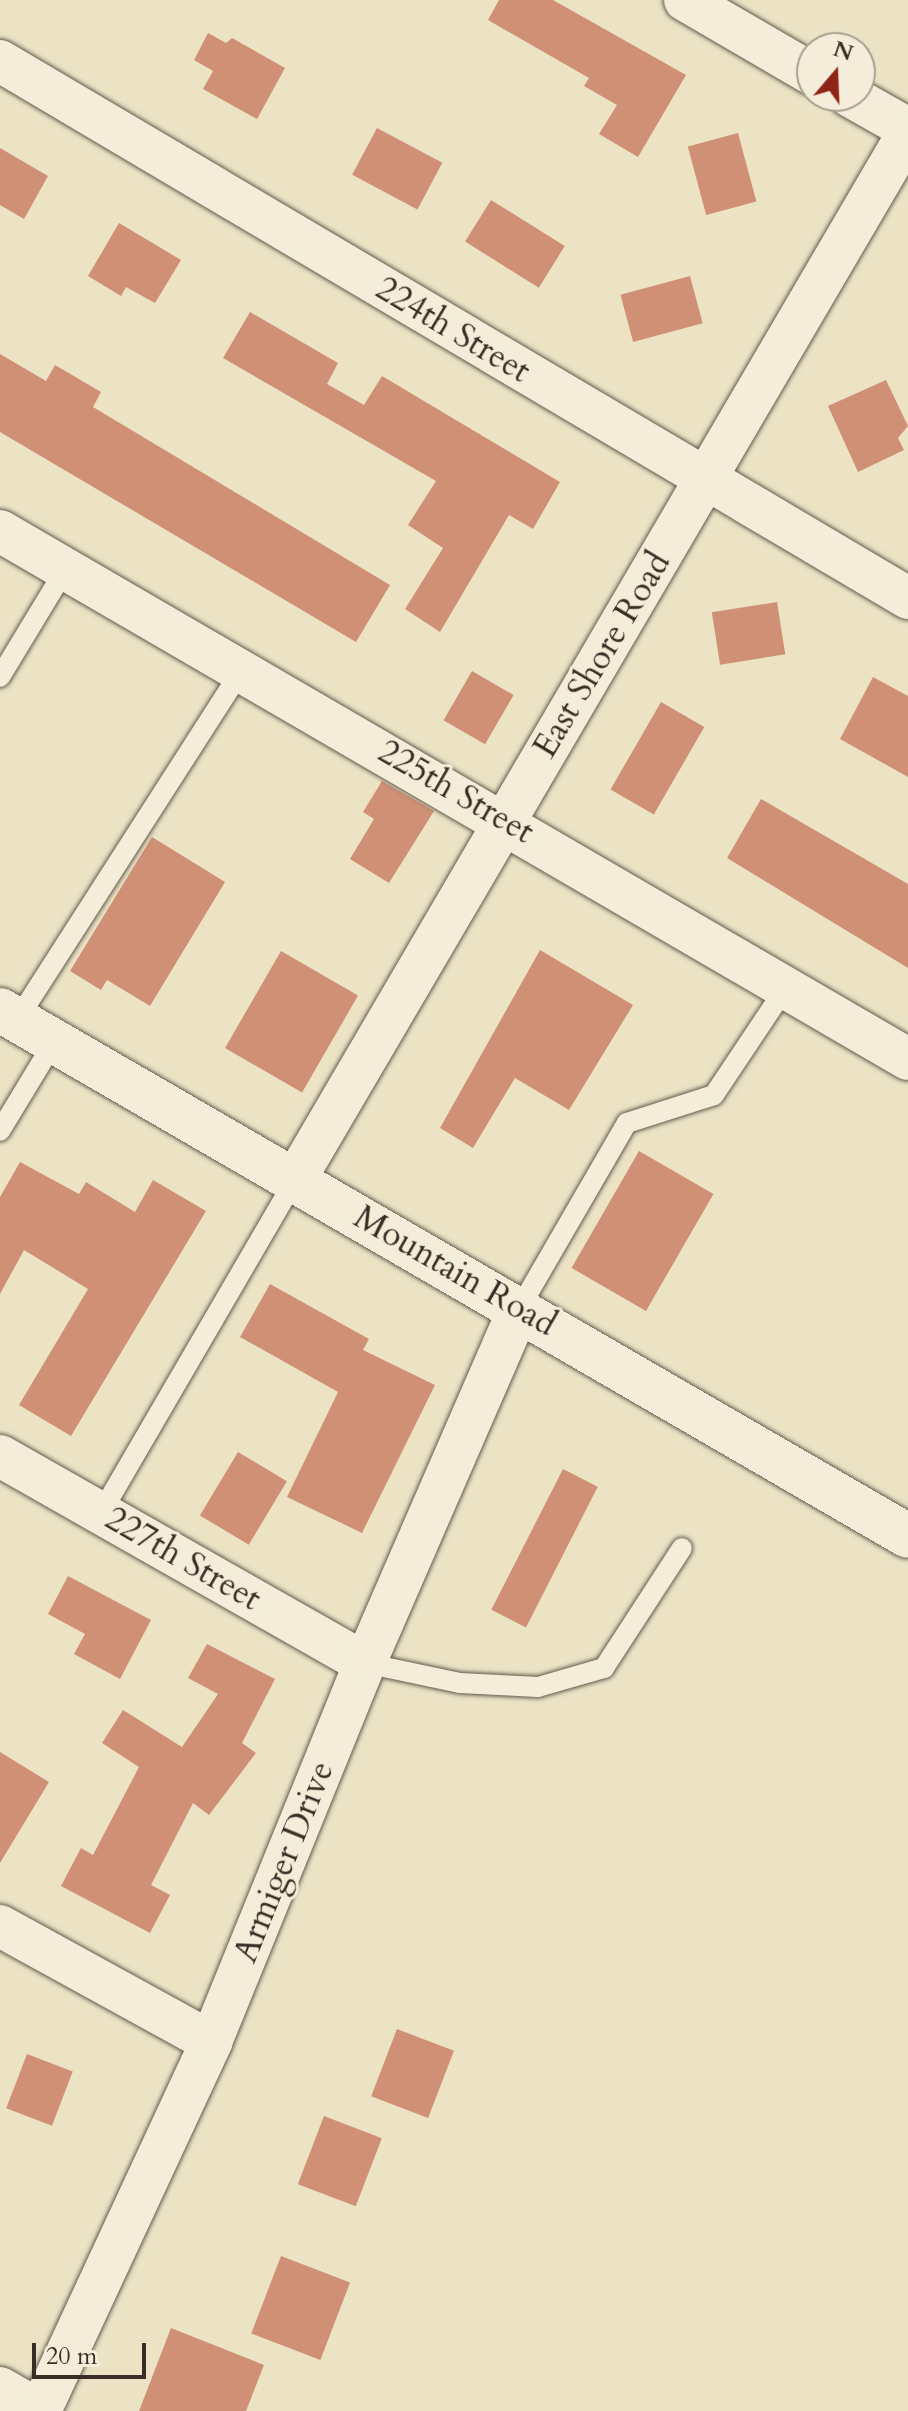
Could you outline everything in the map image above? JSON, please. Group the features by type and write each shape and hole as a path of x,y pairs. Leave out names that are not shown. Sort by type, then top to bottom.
{"main road":[{"name":"Mountain Road","path":"24,1024 296,1178 908,1536"}],"street":[{"path":"685,0 796,65"},
{"name":"224th Street","path":"0,61 908,598"},
{"path":"876,112 908,131"},
{"name":"East Shore Road","path":"296,1178 908,131"},
{"name":"225th Street","path":"0,531 505,819 908,1059"},
{"name":"Armiger Drive","path":"40,2411 211,2042 365,1663 519,1309"},
{"name":"227th Street","path":"0,1456 365,1663"},
{"path":"0,1926 211,2042"},
{"path":"0,2388 40,2411"}],"lane":[{"path":"0,677 66,568"},
{"path":"0,1131 24,1024 242,669"},
{"path":"519,1309 627,1123 714,1095 786,987"},
{"path":"101,1513 296,1178"},
{"path":"365,1663 460,1683 538,1687 604,1668 682,1548"}],"building":[{"path":"499,0 553,0 686,75 638,157 599,134 617,105 584,86 589,78 488,20"},
{"path":"208,33 226,43 232,38 285,68 257,119 203,89 213,71 194,60"},
{"path":"377,128 442,163 417,210 352,175"},
{"path":"738,133 756,202 706,215 688,146"},
{"path":"0,148 48,176 24,219 0,205"},
{"path":"491,200 565,246 539,288 465,242"},
{"path":"119,223 181,260 155,303 126,287 121,296 88,276"},
{"path":"690,276 703,323 633,342 620,295"},
{"path":"250,312 338,363 327,384 364,405 382,376 560,482 533,529 509,515 440,632 405,609 443,548 408,525 436,481 223,358"},
{"path":"0,354 46,381 55,365 101,392 93,407 390,585 356,642 0,432"},
{"path":"886,380 908,426 898,438 904,450 858,472 828,406"},
{"path":"777,602 785,654 720,665 712,612"},
{"path":"472,671 514,695 485,744 444,720"},
{"path":"873,677 908,696 908,777 840,739"},
{"path":"661,702 704,727 654,814 610,789"},
{"path":"382,781 434,811 389,883 350,859 374,819 363,812"},
{"path":"761,799 908,884 908,968 727,858"},
{"path":"152,837 225,882 150,1006 107,980 101,990 70,971"},
{"path":"540,950 633,1005 569,1110 515,1078 473,1148 440,1128"},
{"path":"281,951 358,996 302,1092 225,1048"},
{"path":"639,1151 713,1194 646,1311 572,1268"},
{"path":"20,1162 79,1194 86,1182 135,1212 153,1180 206,1211 71,1436 19,1405 88,1289 24,1250 0,1294 0,1197"},
{"path":"270,1284 369,1339 363,1350 435,1385 362,1533 287,1497 338,1392 240,1337"},
{"path":"238,1452 287,1481 249,1545 200,1515"},
{"path":"563,1469 598,1487 526,1627 491,1610"},
{"path":"68,1576 151,1620 120,1679 74,1654 85,1634 48,1614"},
{"path":"207,1644 275,1679 242,1743 256,1753 209,1815 193,1803 151,1885 170,1895 150,1933 61,1886 81,1848 93,1855 139,1767 102,1743 123,1710 182,1747 218,1694 188,1678"},
{"path":"0,1752 49,1782 0,1863"},
{"path":"397,2029 454,2051 428,2118 371,2096"},
{"path":"27,2054 73,2072 52,2126 6,2108"},
{"path":"324,2116 382,2138 356,2206 298,2184"},
{"path":"281,2256 350,2283 320,2360 251,2333"},
{"path":"171,2328 264,2365 246,2411 139,2411"}]}
